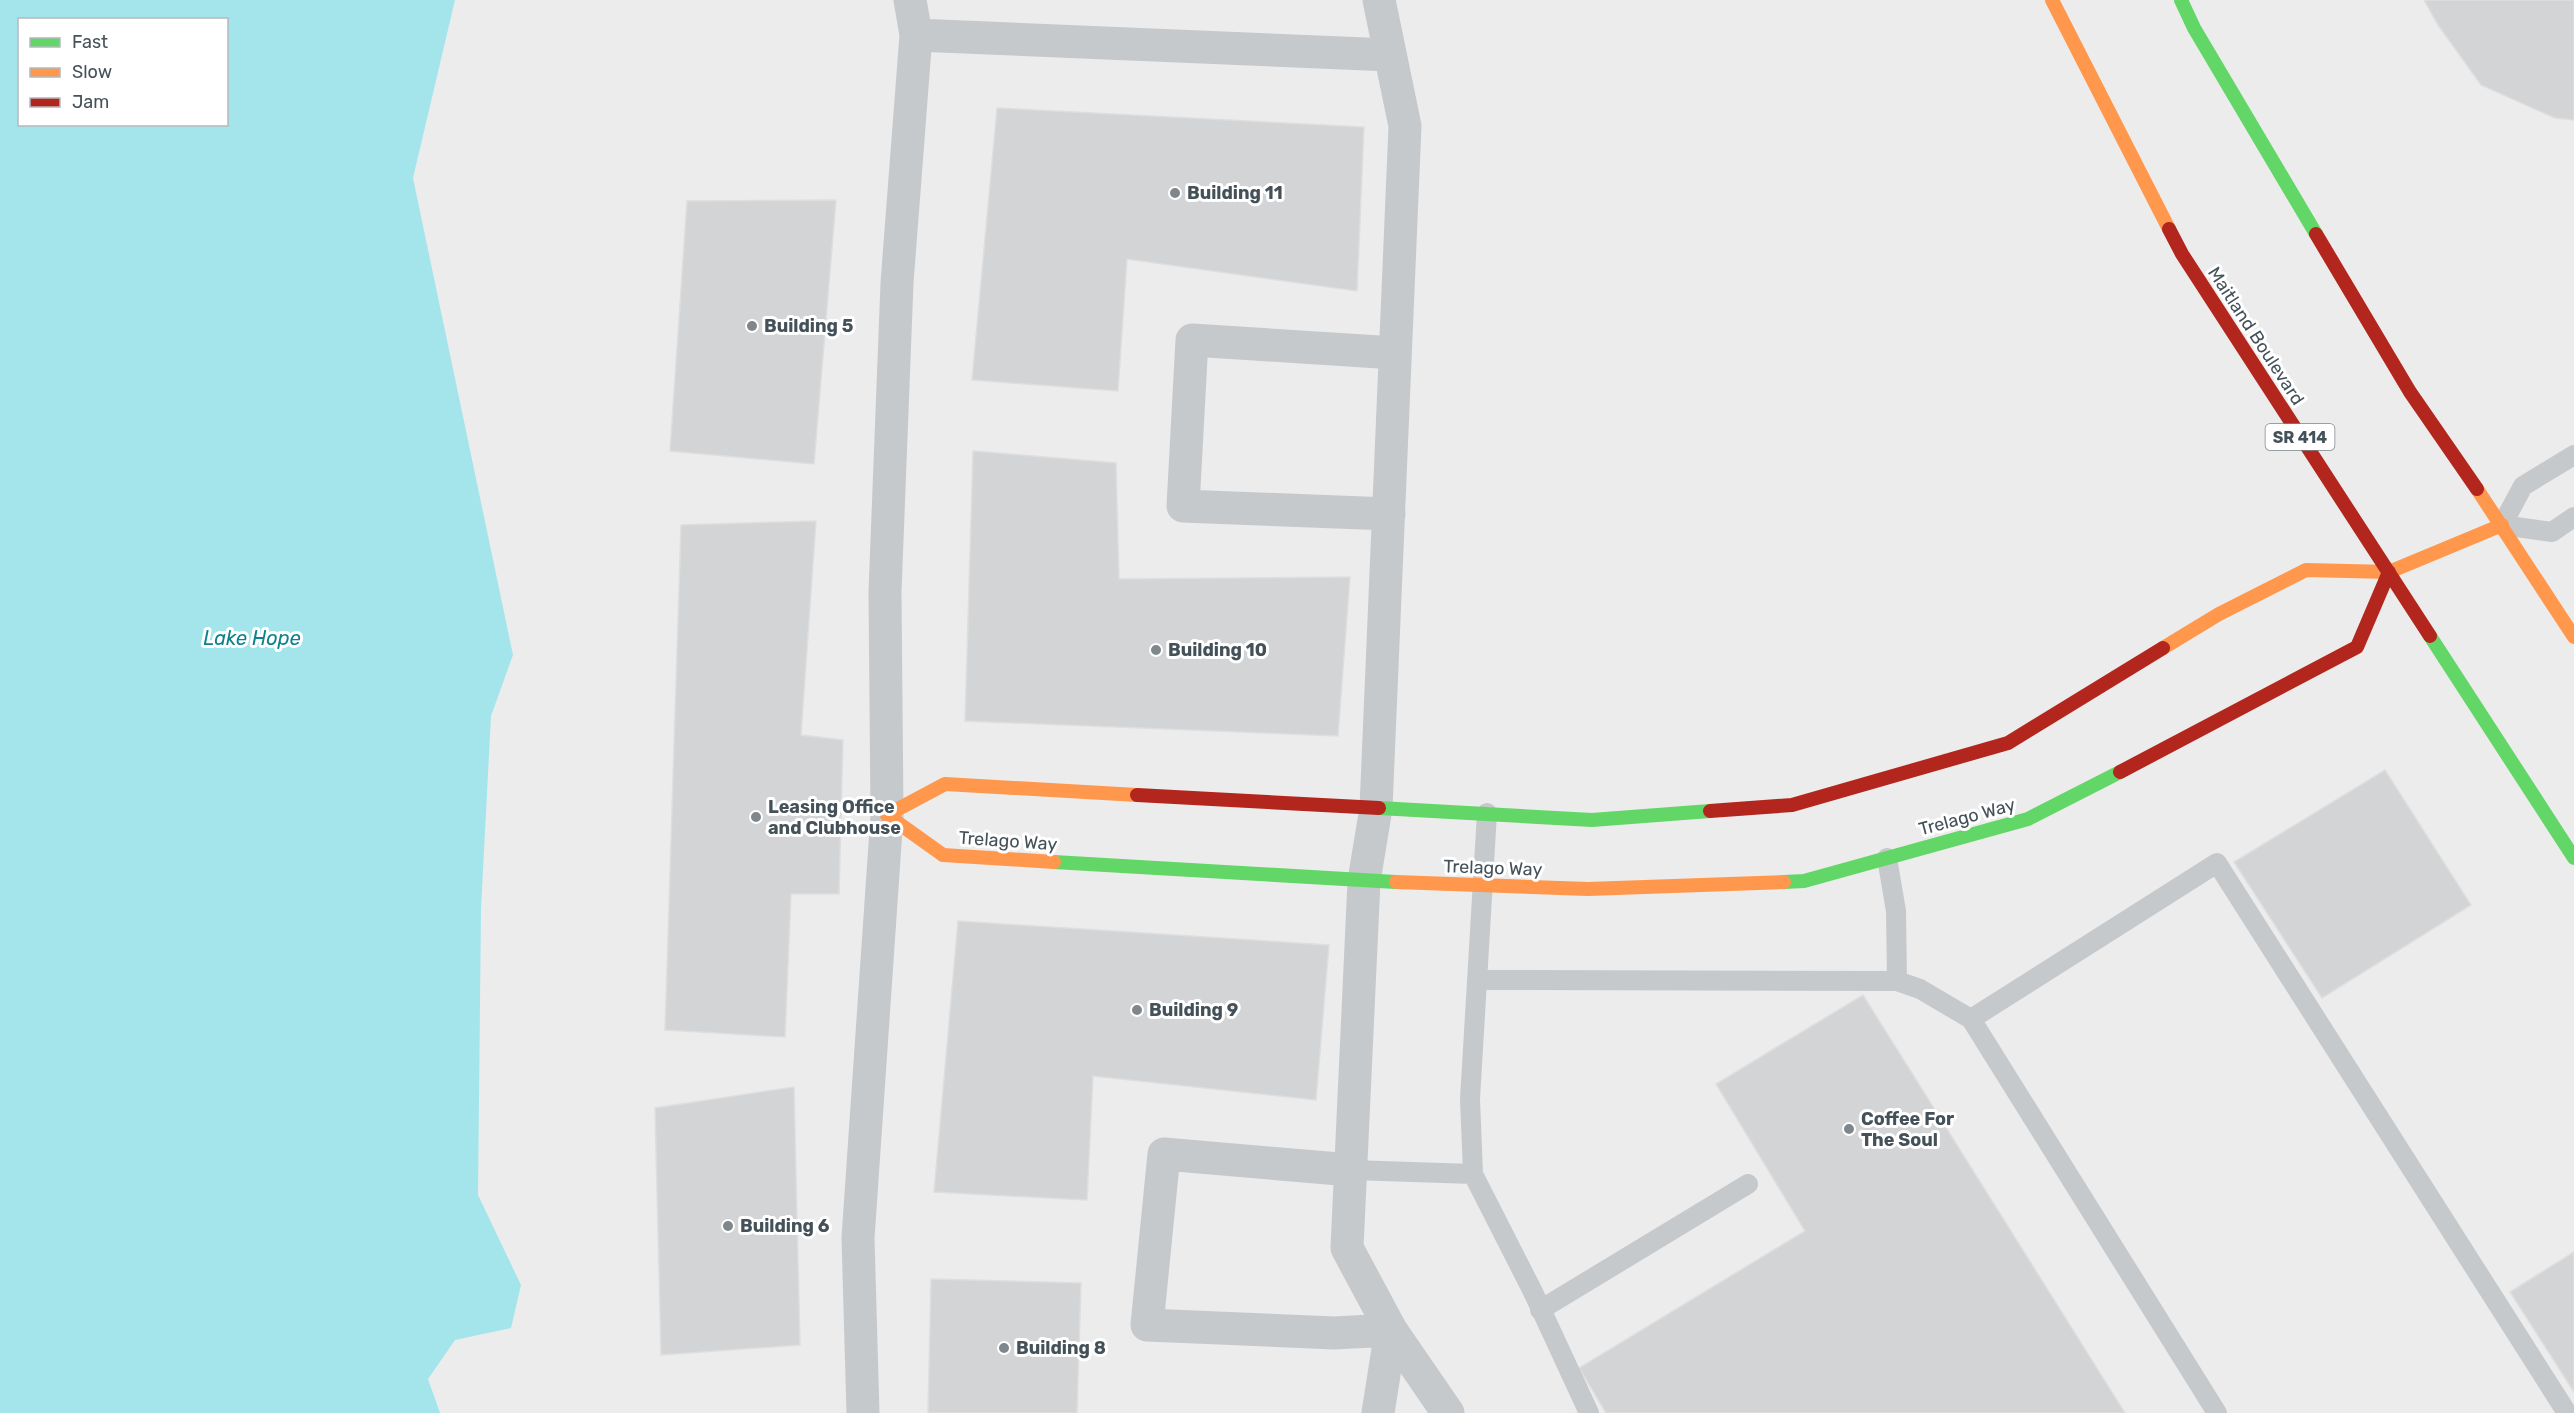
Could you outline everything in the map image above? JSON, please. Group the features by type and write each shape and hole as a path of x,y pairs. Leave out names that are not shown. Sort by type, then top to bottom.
{"street":[{"path":"863,1413 858,1238 887,815 885,592 897,283 916,35 910,0"},
{"path":"1379,0 1405,126 1376,808 1364,881 1347,1248 1391,1330 1448,1413"},
{"name":"Maitland Boulevard","path":"2052,0 2182,254 2574,858"},
{"path":"2181,0 2194,28 2410,392 2502,525 2574,637"},
{"path":"916,35 1390,55"},
{"path":"1389,514 1184,506 1192,340 1395,353"},
{"path":"887,815 945,784 1592,819 1792,805 2008,743 2219,614 2306,570 2389,572 2502,525"},
{"name":"Trelago Way","path":"887,815 943,855 1364,881 1588,889 1804,881 2028,819 2357,647 2389,572"},
{"path":"1351,1170 1164,1154 1146,1325 1334,1334 1391,1330"},
{"path":"1378,1413 1391,1330"}],"lane":[{"path":"2574,455 2523,486 2502,525 2552,532 2574,517"},
{"path":"1487,813 1470,1099 1473,1174 1589,1413"},
{"path":"1887,858 1896,911 1897,981"},
{"path":"1971,1020 2217,863 2567,1413"},
{"path":"1477,980 1897,981 1920,989 1971,1020 2217,1413"},
{"path":"1351,1170 1473,1174"},
{"path":"1540,1310 1748,1184"}],"water":[{"name":"Lake Hope","path":"0,0 455,0 413,178 513,655 491,716 481,909 478,1195 521,1285 511,1328 455,1340 428,1379 440,1413 0,1413"}],"building":[{"path":"2424,0 2574,0 2574,120 2555,118 2481,85 2438,25"},
{"name":"Building 11","path":"997,108 1364,127 1357,291 1127,259 1118,391 972,380"},
{"name":"Building 5","path":"836,200 814,464 670,451 687,201"},
{"name":"Building 10","path":"973,451 1116,463 1119,579 1350,577 1338,736 965,721"},
{"name":"Leasing Office and Clubhouse","path":"816,521 801,735 843,740 839,894 791,894 785,1037 665,1030 681,525"},
{"path":"2385,770 2471,905 2322,998 2234,862"},
{"name":"Building 9","path":"958,921 1329,945 1316,1100 1093,1076 1087,1200 934,1192"},
{"path":"1863,995 2125,1413 1606,1413 1579,1368 1805,1231 1716,1084"},
{"name":"Building 6","path":"794,1087 800,1345 661,1355 655,1108"},
{"path":"2574,1252 2574,1392 2510,1292"},
{"name":"Building 8","path":"931,1279 1081,1283 1077,1413 928,1413"}],"traffic: fast":[{"path":"2181,0 2194,28 2316,234"},
{"path":"2430,636 2574,858"},
{"path":"1784,882 1804,881 2028,819 2120,772"},
{"path":"1379,808 1592,820 1710,811"},
{"path":"1054,862 1396,882"}],"traffic: slow":[{"path":"2052,0 2169,229"},
{"path":"2477,489 2574,637"},
{"path":"2163,648 2219,614 2306,570 2389,572 2502,525"},
{"path":"1054,862 943,855 887,815 945,784 1137,795"},
{"path":"1396,882 1588,889 1784,882"}],"traffic: jam":[{"path":"2169,229 2182,254 2430,636"},
{"path":"2316,234 2410,392 2477,489"},
{"path":"2120,772 2357,647 2389,572"},
{"path":"1710,811 1792,805 2008,743 2163,648"},
{"path":"1137,795 1379,808"}],"place":[{"name":"Building 11","path":"1175,193"},
{"name":"Building 5","path":"752,326"},
{"name":"Building 10","path":"1156,650"},
{"name":"Leasing Office and Clubhouse","path":"756,817"},
{"name":"Building 9","path":"1137,1010"},
{"name":"Coffee For The Soul","path":"1849,1129"},
{"name":"Building 6","path":"728,1226"},
{"name":"Building 8","path":"1004,1348"}]}
